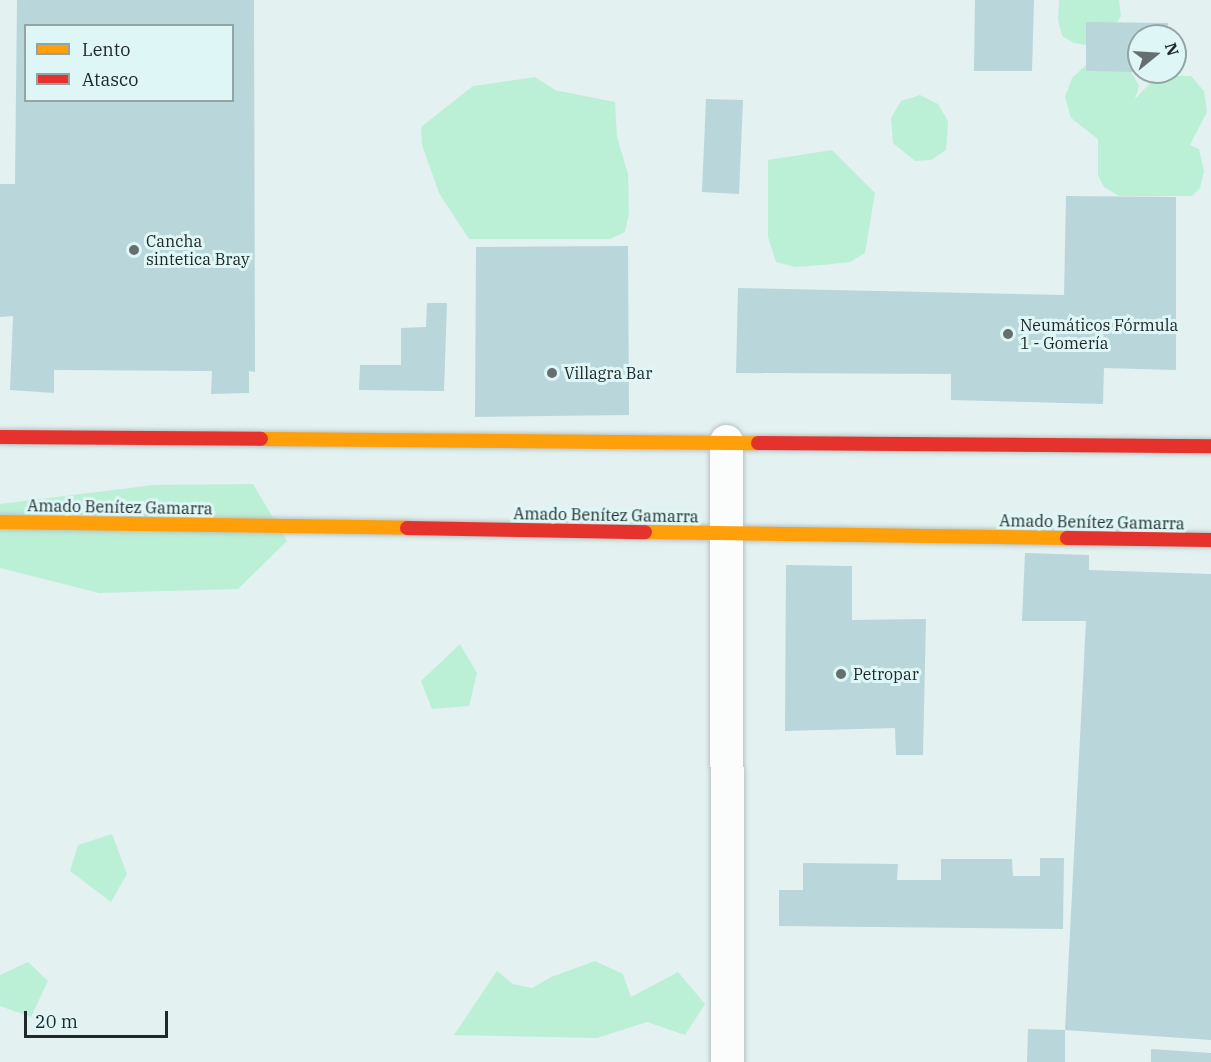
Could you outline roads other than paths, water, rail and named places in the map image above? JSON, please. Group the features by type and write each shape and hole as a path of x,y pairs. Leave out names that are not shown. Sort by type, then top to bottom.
{"main road":[{"path":"0,436 1211,446"},
{"name":"Amado Benítez Gamarra","path":"0,522 1211,540"}],"street":[{"path":"726,441 728,1062"}],"place":[{"name":"Cancha sintetica Bray","path":"134,250"},
{"name":"Neumáticos Fórmula 1 - Gomería","path":"1008,334"},
{"name":"Villagra Bar","path":"552,373"},
{"name":"Petropar","path":"841,674"}]}
